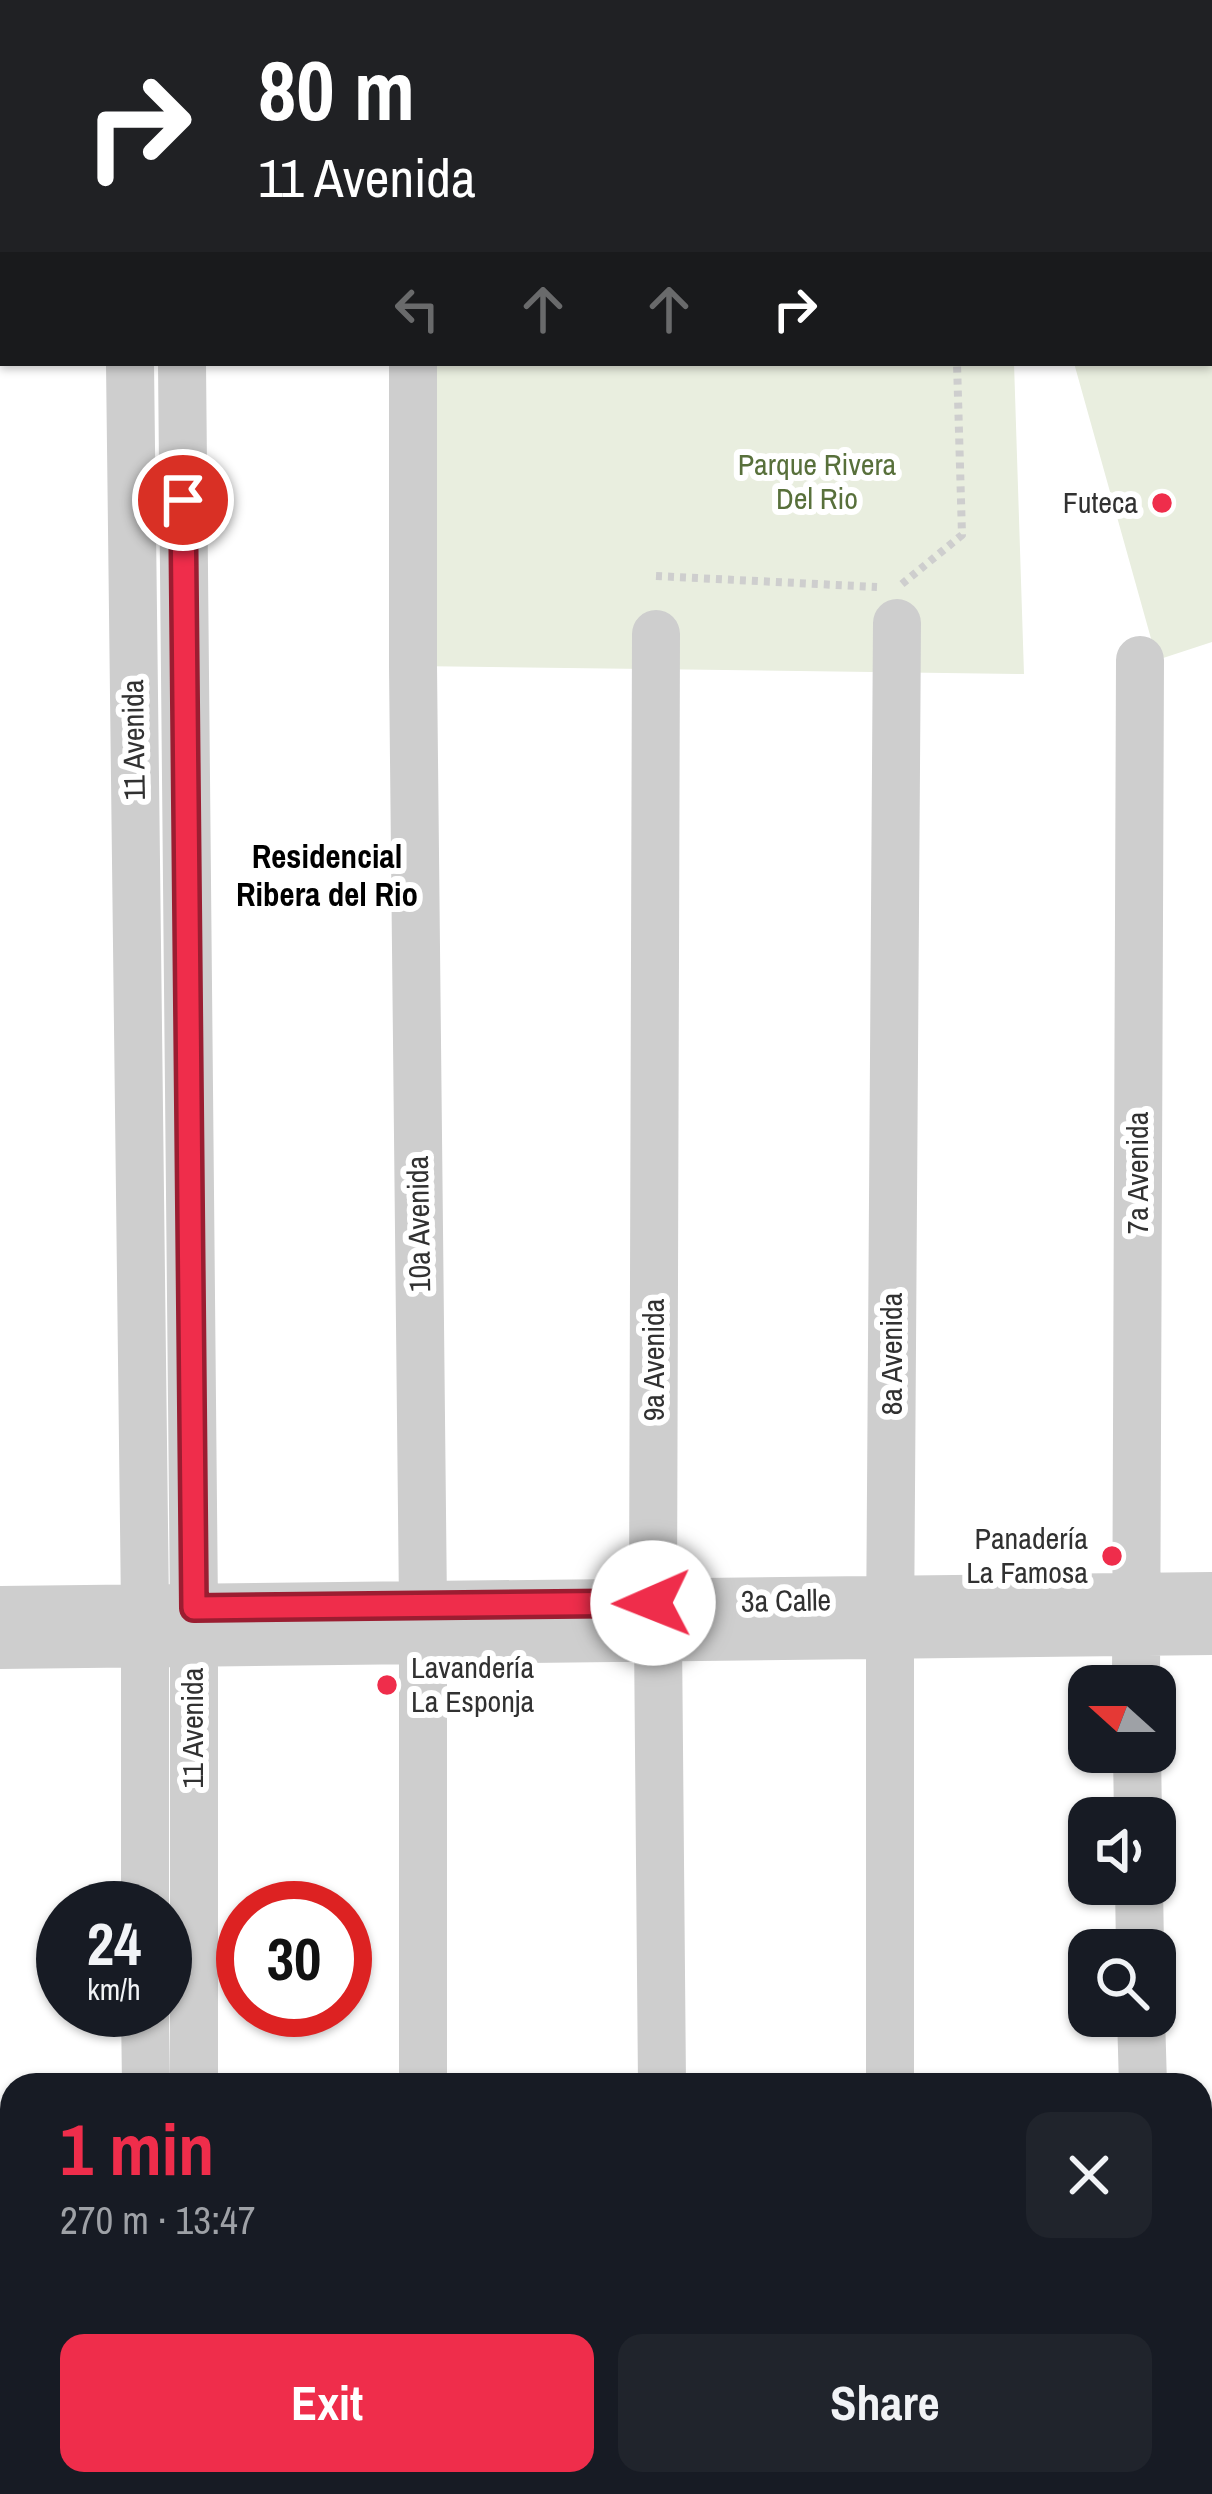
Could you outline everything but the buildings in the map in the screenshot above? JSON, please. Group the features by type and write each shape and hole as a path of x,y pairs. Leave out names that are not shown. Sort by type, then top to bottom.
{"street":[{"name":"11 Avenida","path":"130,366 145,1881"},
{"name":"11 Avenida","path":"182,366 194,2073"},
{"name":"10a Avenida","path":"413,366 423,2073"},
{"name":"8a Avenida","path":"890,2073 896,623"},
{"name":"9a Avenida","path":"656,634 656,1620 662,2073"},
{"name":"7a Avenida","path":"1136,1665 1140,661"},
{"name":"3a Calle","path":"1136,1615 1212,1597"},
{"name":"3a Calle","path":"0,1610 144,1626 1136,1615 1212,1631"},
{"name":"3a Calle","path":"0,1645 144,1626"},
{"path":"146,2037 146,2073"},
{"path":"1142,2037 1142,2073"}],"path":[{"path":"656,576 897,588 962,535 958,366"}],"green space":[{"name":"Parque Rivera Del Rio","path":"413,366 1014,366 1024,674 413,666"},
{"name":"Futeca","path":"1075,366 1212,366 1212,642 1157,660"}],"place":[{"name":"Futeca","path":"1162,503"},
{"name":"Panadería La Famosa","path":"1112,1556"},
{"name":"Lavandería La Esponja","path":"387,1685"}],"district":[{"name":"Residencial Ribera del Rio","path":"327,875"}],"route":[{"path":"183,500 194,1608 653,1603"}]}
